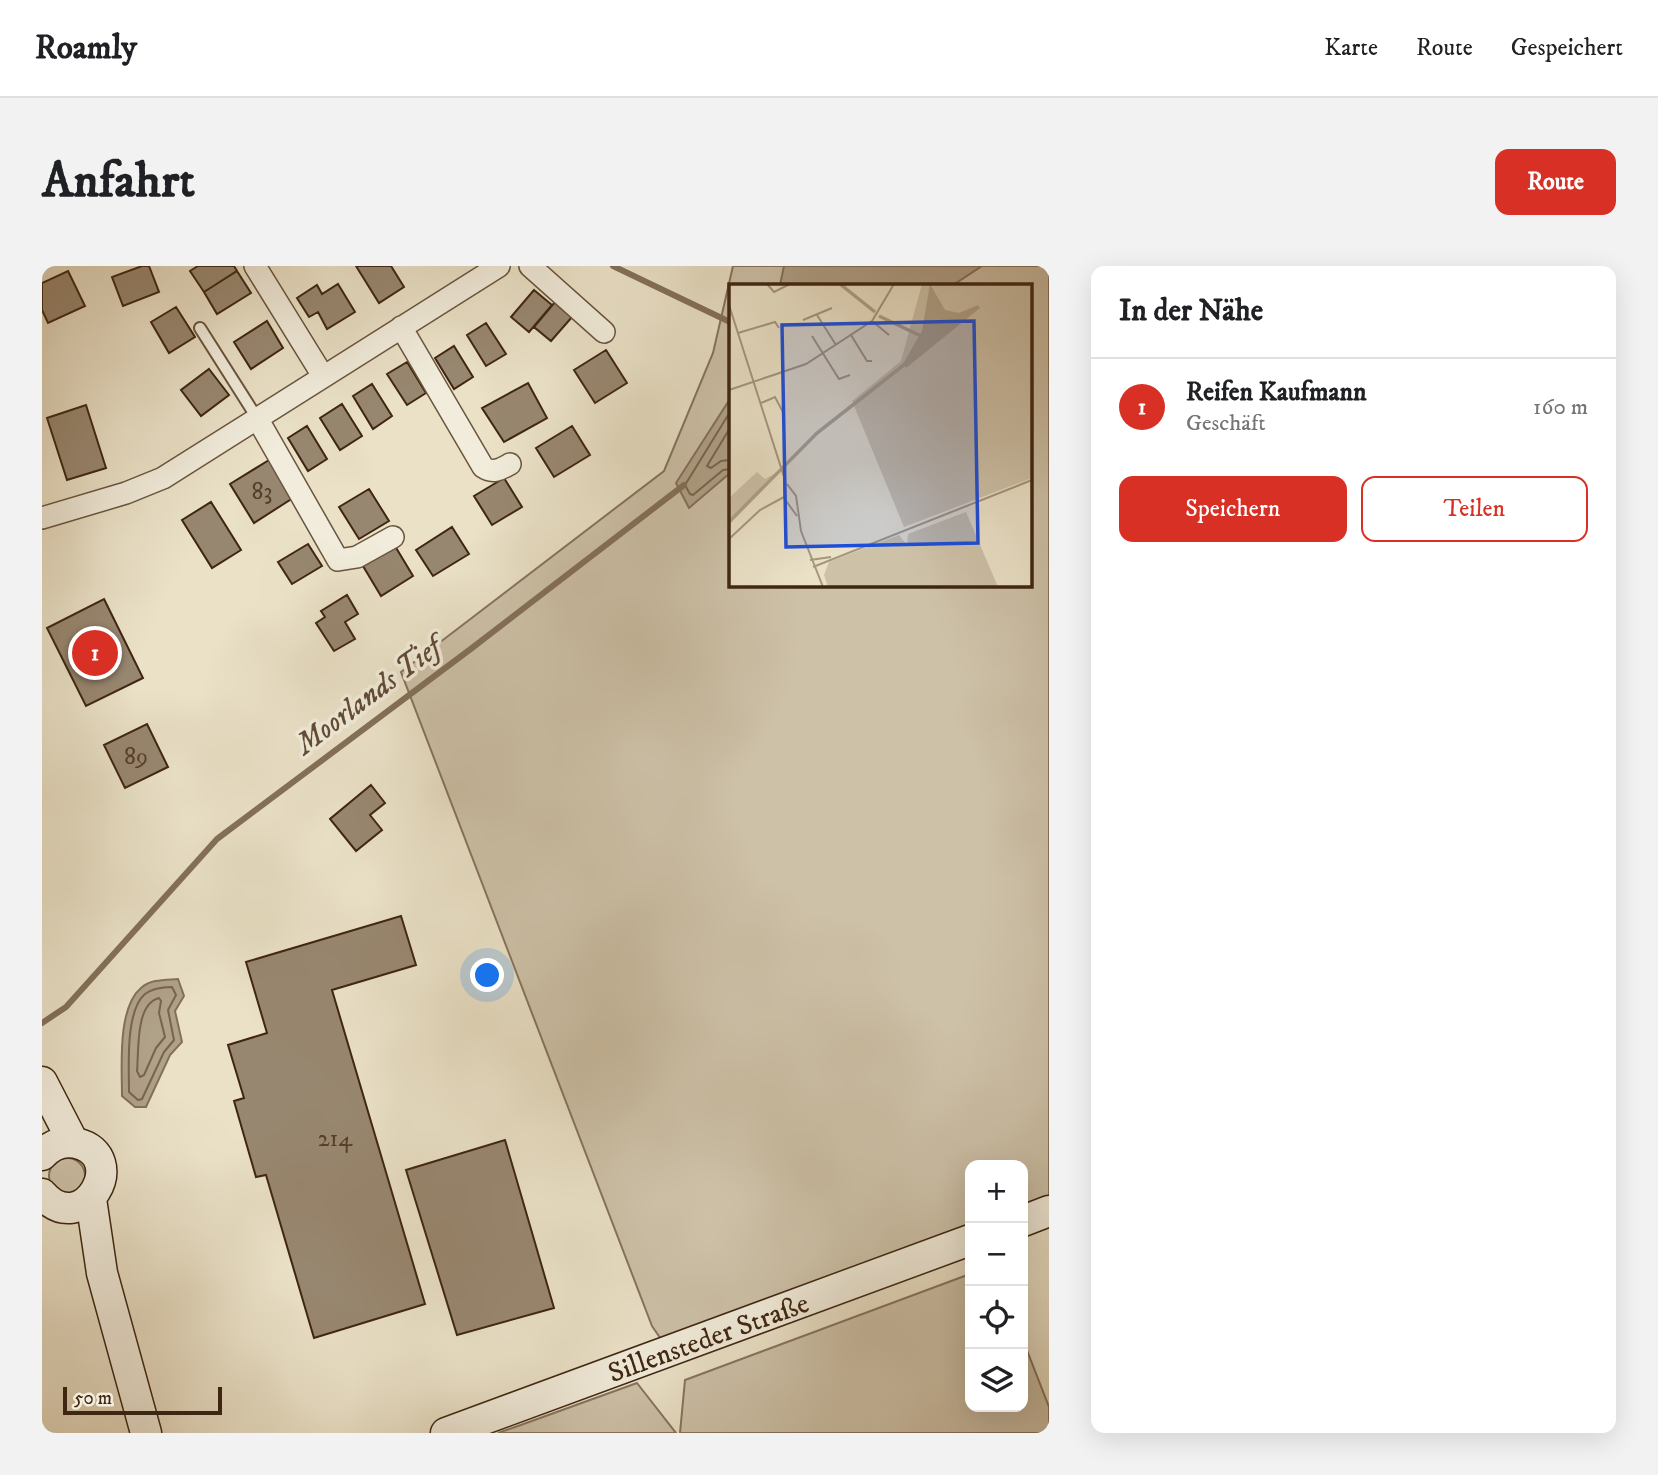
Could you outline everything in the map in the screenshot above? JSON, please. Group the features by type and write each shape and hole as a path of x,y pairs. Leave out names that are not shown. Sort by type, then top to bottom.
{"street":[{"path":"255,266 323,376"},
{"path":"42,518 126,493 163,478 499,266"},
{"path":"530,266 604,332"},
{"path":"401,327 483,467 489,471 497,471 510,464"},
{"path":"257,418 338,560 357,558 393,537"},
{"path":"42,1084 54,1148 92,1151 101,1169 101,1180 91,1199 102,1273 146,1433"},
{"path":"47,1198 72,1207 91,1199"},
{"path":"47,1198 102,1273"},
{"path":"1028,1219 1049,1211"},
{"name":"Sillensteder Straße","path":"446,1433 965,1242"}],"lane":[{"path":"200,328 257,418"}],"shaded area":[{"path":"733,266 1049,266 1049,1201 1028,1209 1028,1160 965,1160 965,1232 663,1342 652,1326 401,672 664,471 713,353"},
{"path":"67,1158 80,1163 85,1176 80,1189 67,1194 54,1189 49,1176 54,1163"},
{"path":"965,1276 965,1412 1028,1412 1028,1353 1049,1407 1049,1433 680,1433 685,1380"},
{"path":"637,1383 676,1433 498,1433 518,1426"}],"water":[{"path":"784,266 982,266 955,284 780,284"},
{"path":"729,401 729,474 689,508 676,483"},
{"path":"178,979 184,996 175,1011 182,1042 170,1055 146,1107 135,1107 122,1096 122,1039 128,1009 133,997 145,985 158,980"}],"building":[{"path":"149,266 159,292 123,306 112,277"},
{"path":"198,266 234,266 237,271 204,292 190,271"},
{"path":"356,266 391,266 404,287 379,303"},
{"path":"68,271 85,306 48,323 42,310 42,283"},
{"path":"237,271 251,293 217,314 204,292"},
{"path":"338,284 355,312 327,329 318,312 309,317 297,298 317,285 322,294"},
{"path":"534,290 552,305 529,332 511,317"},
{"path":"555,302 572,317 551,341 534,327"},
{"path":"176,307 195,337 169,353 151,322"},
{"path":"267,321 283,348 251,369 234,342"},
{"path":"486,323 506,354 486,366 467,335"},
{"path":"454,346 473,377 454,389 435,358"},
{"path":"606,350 627,383 595,403 574,370"},
{"path":"407,362 426,393 407,405 387,374"},
{"path":"209,369 229,395 201,416 181,390"},
{"path":"528,383 547,418 504,442 482,408"},
{"path":"372,384 392,416 373,429 353,396"},
{"path":"342,404 362,436 340,450 320,418"},
{"path":"86,405 106,468 67,480 47,418"},
{"path":"307,426 327,459 308,471 288,438"},
{"path":"572,426 590,455 554,477 536,448"},
{"path":"269,460 293,498 254,523 230,484"},
{"path":"504,478 522,507 492,525 474,496"},
{"path":"369,489 389,521 359,539 339,507"},
{"path":"211,502 241,550 212,568 182,520"},
{"path":"452,527 469,554 433,576 416,550"},
{"path":"308,544 322,566 292,584 278,562"},
{"path":"395,546 413,576 381,596 363,566"},
{"path":"347,595 358,614 345,622 355,639 334,651 316,623 325,617 321,611"},
{"path":"104,599 143,678 86,706 47,628"},
{"path":"147,724 168,767 125,788 104,745"},
{"path":"371,785 385,803 370,815 382,830 356,851 330,819"},
{"path":"401,916 416,965 332,990 425,1304 314,1338 266,1175 256,1177 234,1101 244,1098 228,1045 267,1033 246,962"},
{"path":"505,1140 554,1308 457,1335 406,1170"}],"waterway":[{"path":"613,266 729,322"},
{"name":"Moorlands Tief","path":"42,1023 66,1007 217,839 684,485"}],"place":[{"name":"Reifen Kaufmann","path":"95,653"}]}
